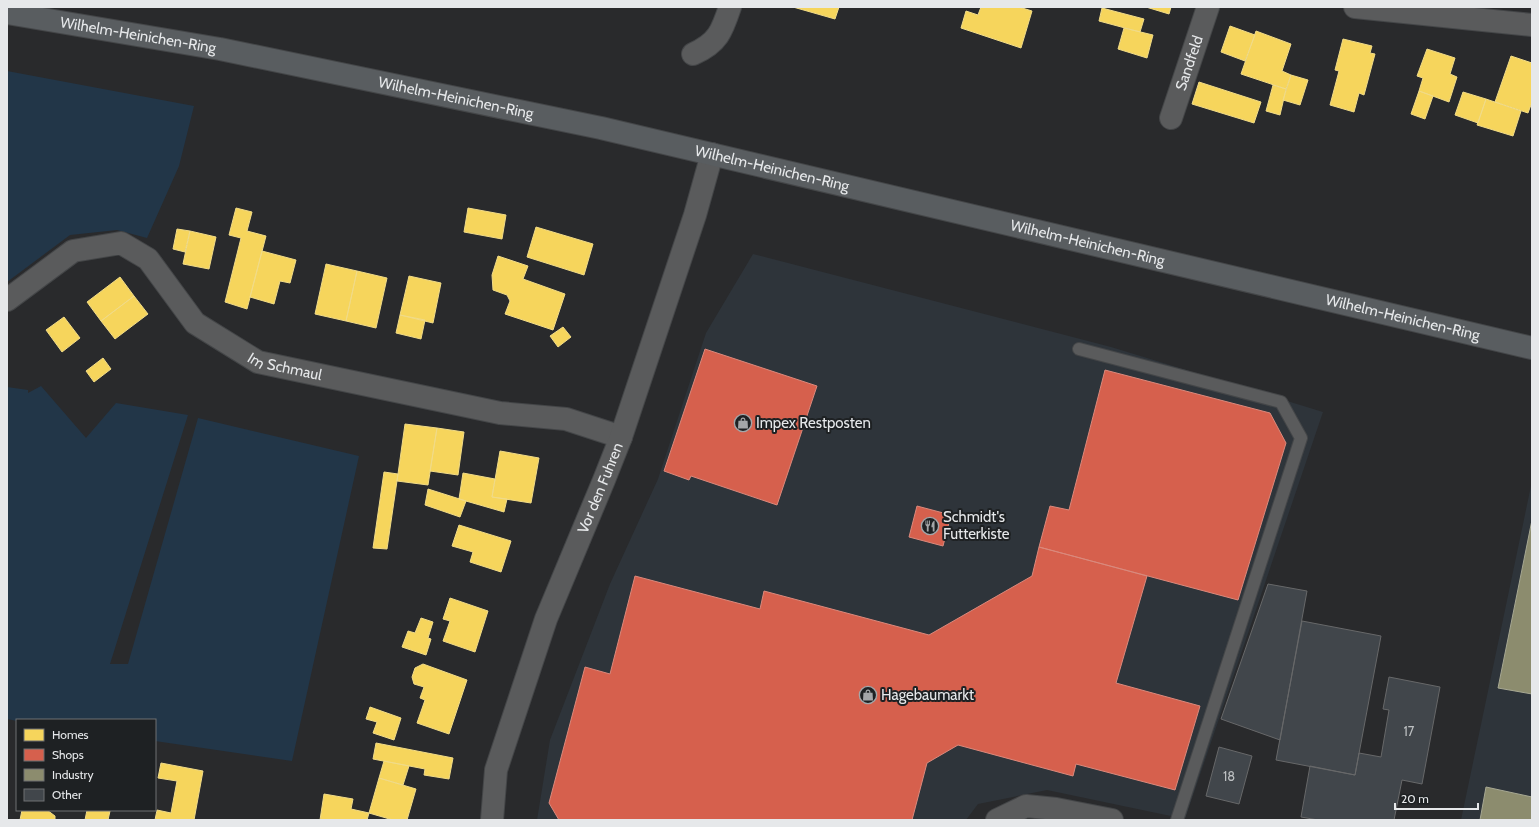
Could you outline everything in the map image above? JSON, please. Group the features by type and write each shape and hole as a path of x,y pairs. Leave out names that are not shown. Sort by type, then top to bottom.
{"main road":[{"name":"Wilhelm-Heinichen-Ring","path":"7,13 220,49 601,128 1532,348"}],"street":[{"path":"694,54 708,48 723,29 730,7"},
{"name":"Sandfeld","path":"1171,118 1208,7"},
{"path":"1355,7 1532,25"},
{"name":"Vor den Fuhren","path":"492,820 496,770 546,619 604,480 620,437 695,215 712,154"},
{"name":"Im Schmaul","path":"7,300 73,251 121,243 148,259 195,323 258,362 500,413 566,419 620,437"},
{"path":"997,820 1026,806 1056,809 1112,820"}],"lane":[{"path":"1079,349 1281,402 1301,438 1177,820"}],"shaded area":[{"path":"7,71 194,106 179,166 147,238 117,230 70,235 7,282"},
{"path":"753,254 1111,347 1323,412 1185,819 1047,790 978,804 966,820 537,820 550,740 610,584 658,479 706,333"},
{"path":"41,386 86,438 116,403 188,415 110,664 128,664 198,418 359,456 292,761 156,741 156,719 16,719 16,721 7,719 7,387 28,390 28,393"},
{"path":"1532,481 1532,820 1461,820"}],"building: Homes":[{"path":"793,7 839,7 835,19"},
{"path":"981,7 1019,7 1032,11 1021,48 961,28 966,11 978,15"},
{"path":"1146,7 1171,7 1169,14"},
{"path":"1102,8 1144,19 1140,32 1099,21"},
{"path":"1230,26 1255,35 1245,61 1221,52"},
{"path":"1124,28 1153,35 1147,58 1118,49"},
{"path":"1256,31 1291,44 1282,71 1291,75 1286,89 1241,74"},
{"path":"1343,39 1372,46 1370,53 1375,54 1364,95 1359,93 1354,112 1330,105 1339,71 1335,70"},
{"path":"1427,49 1455,58 1450,74 1457,77 1449,102 1419,91 1423,78 1417,76"},
{"path":"1511,56 1532,63 1532,102 1528,113 1495,102"},
{"path":"1291,75 1308,80 1300,105 1283,100"},
{"path":"1199,82 1261,102 1254,123 1192,104"},
{"path":"1273,85 1286,89 1280,115 1266,111"},
{"path":"1419,91 1433,96 1425,119 1411,114"},
{"path":"1463,92 1486,99 1478,123 1455,115"},
{"path":"1486,99 1521,111 1513,136 1477,125"},
{"path":"236,208 252,212 247,231 266,236 247,309 225,302 241,238 229,235"},
{"path":"468,208 506,215 502,239 464,232"},
{"path":"536,227 593,244 584,275 527,257"},
{"path":"177,229 190,231 185,252 173,249"},
{"path":"190,231 216,237 209,269 183,264"},
{"path":"262,251 296,260 290,283 280,281 274,304 250,297"},
{"path":"498,256 528,266 523,279 565,294 553,330 505,314 510,301 507,295 493,290 492,275"},
{"path":"326,264 357,271 346,321 315,314"},
{"path":"357,271 387,278 376,328 346,321"},
{"path":"409,276 441,283 433,323 400,315"},
{"path":"120,277 134,296 101,321 87,302"},
{"path":"134,296 148,314 115,339 101,321"},
{"path":"400,315 425,320 421,339 396,333"},
{"path":"64,317 80,338 62,352 46,330"},
{"path":"563,327 571,337 558,347 550,336"},
{"path":"103,358 111,369 94,382 86,371"},
{"path":"405,424 437,428 428,485 397,481"},
{"path":"437,428 464,432 458,475 430,471"},
{"path":"500,451 539,458 531,503 492,497"},
{"path":"384,472 398,474 387,549 373,548"},
{"path":"463,473 495,479 492,497 507,499 504,512 459,499"},
{"path":"428,489 466,501 460,517 425,505"},
{"path":"459,525 511,541 501,572 470,562 473,552 452,546"},
{"path":"450,598 488,611 475,652 443,641 450,621 443,619"},
{"path":"421,618 433,622 428,638 431,639 426,655 402,647 408,631 415,633"},
{"path":"423,664 467,680 449,734 417,723 425,700 420,698 424,687 414,684 412,677 415,668"},
{"path":"370,707 401,718 394,740 373,733 377,722 366,719"},
{"path":"376,743 453,758 449,779 424,775 425,769 373,759"},
{"path":"384,761 409,766 403,785 379,778"},
{"path":"161,763 203,771 194,820 155,820 157,810 171,813 177,781 158,778"},
{"path":"379,778 416,789 407,820 393,820 369,813"},
{"path":"324,794 353,799 351,809 369,813 367,820 320,820"},
{"path":"22,811 48,811 55,816 55,820 20,820"},
{"path":"87,811 110,811 108,820 85,820"}],"building: Shops":[{"name":"Impex Restposten","path":"705,349 817,386 777,505 691,476 689,480 664,471"},
{"path":"1105,370 1270,413 1286,443 1238,600 1039,547 1050,506 1069,510"},
{"name":"Schmidt's Futterkiste","path":"917,506 951,515 943,546 909,537"},
{"name":"Hagebaumarkt","path":"1039,547 1147,576 1116,683 1200,706 1175,790 1076,764 1073,776 958,745 927,763 912,820 559,820 549,803 585,667 610,674 635,576 760,609 764,591 929,635 1032,576"}],"building: Industry":[{"path":"1532,520 1532,694 1498,688"},
{"path":"1486,787 1532,797 1532,820 1480,820"}],"building: Other":[{"path":"1268,584 1307,591 1280,740 1221,719"},
{"path":"1302,621 1381,636 1355,775 1276,760"},
{"path":"1389,677 1440,687 1422,784 1402,780 1394,820 1318,820 1301,817 1310,766 1355,775 1359,753 1381,757 1389,710 1383,709"},
{"path":"1219,747 1252,756 1239,804 1206,796"}],"place":[{"name":"Impex Restposten","path":"743,423"},
{"name":"Schmidt's Futterkiste","path":"930,526"},
{"name":"Hagebaumarkt","path":"868,695"}]}
